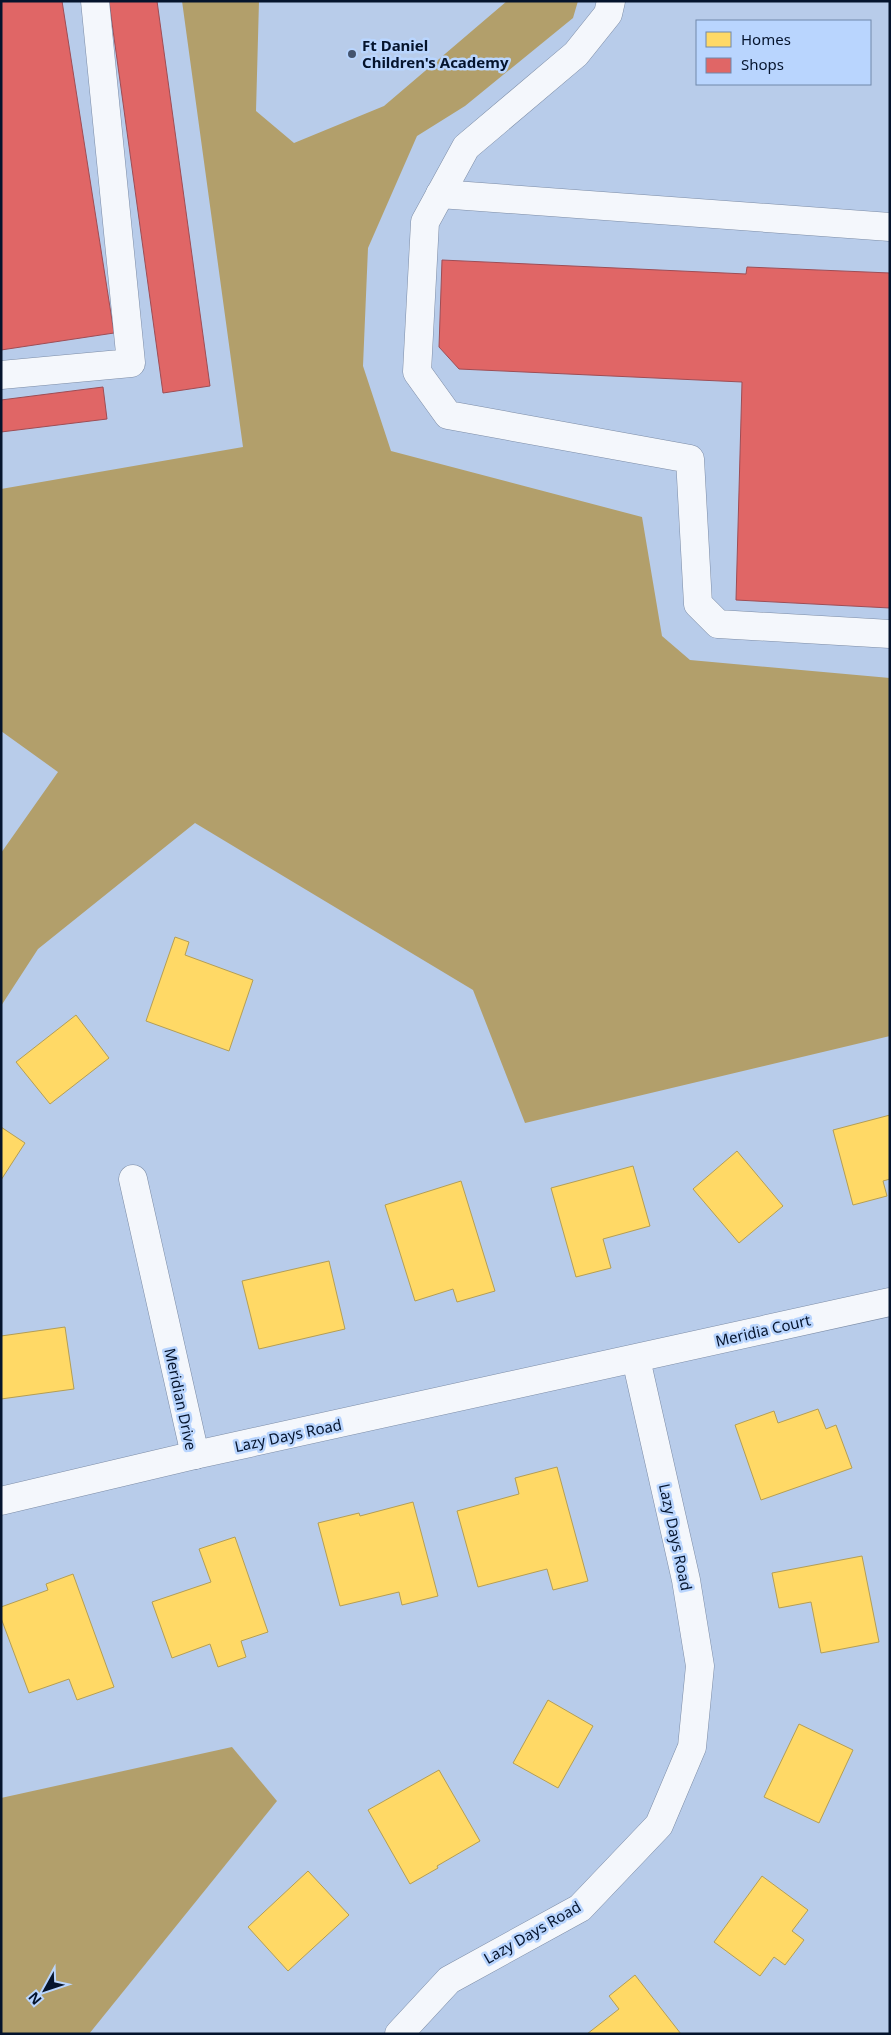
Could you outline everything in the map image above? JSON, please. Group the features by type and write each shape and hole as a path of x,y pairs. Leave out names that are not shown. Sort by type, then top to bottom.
{"street":[{"path":"1,375 131,363 95,1"},
{"path":"611,1 608,14 576,54 466,147 425,222 417,372 448,415 690,459 698,604 718,624 890,634"},
{"path":"440,194 890,227"},
{"name":"Meridian Drive","path":"1,1502 195,1456 133,1179"},
{"name":"Meridia Court","path":"636,1358 890,1302"},
{"name":"Lazy Days Road","path":"195,1456 636,1358 686,1580 700,1666 692,1747 659,1825 580,1908 449,1980 399,2034"}],"shaded area":[{"path":"182,1 259,1 256,111 294,143 384,106 507,1 578,1 573,18 465,106 417,136 368,248 363,366 391,451 642,517 662,636 690,660 890,678 890,1036 525,1123 473,990 195,823 38,949 1,1006 1,853 58,772 1,731 1,489 243,447"},
{"path":"232,1747 277,1801 89,2034 1,2034 1,1798"}],"building: Homes":[{"path":"175,937 189,942 185,955 253,980 229,1051 146,1021"},
{"path":"76,1015 109,1058 50,1104 16,1062"},
{"path":"890,1115 890,1179 883,1181 887,1196 853,1205 833,1130"},
{"path":"1,1127 25,1143 1,1180"},
{"path":"737,1151 783,1206 739,1243 693,1189"},
{"path":"633,1166 650,1226 603,1239 611,1268 576,1277 551,1188"},
{"path":"461,1181 495,1291 457,1302 453,1289 415,1301 385,1205"},
{"path":"329,1261 345,1329 259,1349 242,1281"},
{"path":"65,1327 74,1389 1,1399 1,1336"},
{"path":"818,1409 826,1429 836,1425 852,1468 761,1500 735,1425 774,1411 778,1423"},
{"path":"557,1467 588,1581 553,1590 547,1569 478,1587 457,1511 519,1494 515,1478"},
{"path":"413,1502 438,1596 402,1605 399,1592 340,1606 318,1523 359,1513 360,1516"},
{"path":"235,1537 268,1632 241,1641 246,1657 218,1667 210,1644 172,1658 152,1602 211,1582 199,1549"},
{"path":"862,1556 879,1642 821,1653 811,1602 779,1608 772,1573"},
{"path":"73,1574 114,1687 77,1700 69,1679 29,1693 1,1618 1,1607 48,1590 46,1584"},
{"path":"548,1700 593,1726 558,1788 513,1763"},
{"path":"799,1724 853,1750 819,1823 764,1797"},
{"path":"439,1770 480,1841 410,1884 368,1810"},
{"path":"308,1871 349,1915 288,1971 248,1927"},
{"path":"762,1876 808,1910 792,1931 804,1940 785,1965 774,1957 760,1976 714,1942"},
{"path":"635,1975 681,2034 587,2034 619,2009 609,1996"}],"building: Shops":[{"path":"1,1 62,1 114,333 1,350"},
{"path":"109,1 157,1 210,386 163,393"},
{"path":"442,260 746,274 747,267 890,273 890,608 736,600 742,382 459,369 439,347"},
{"path":"103,387 107,419 1,432 1,400"}],"place":[{"name":"Ft Daniel Children's Academy","path":"352,54"}]}
